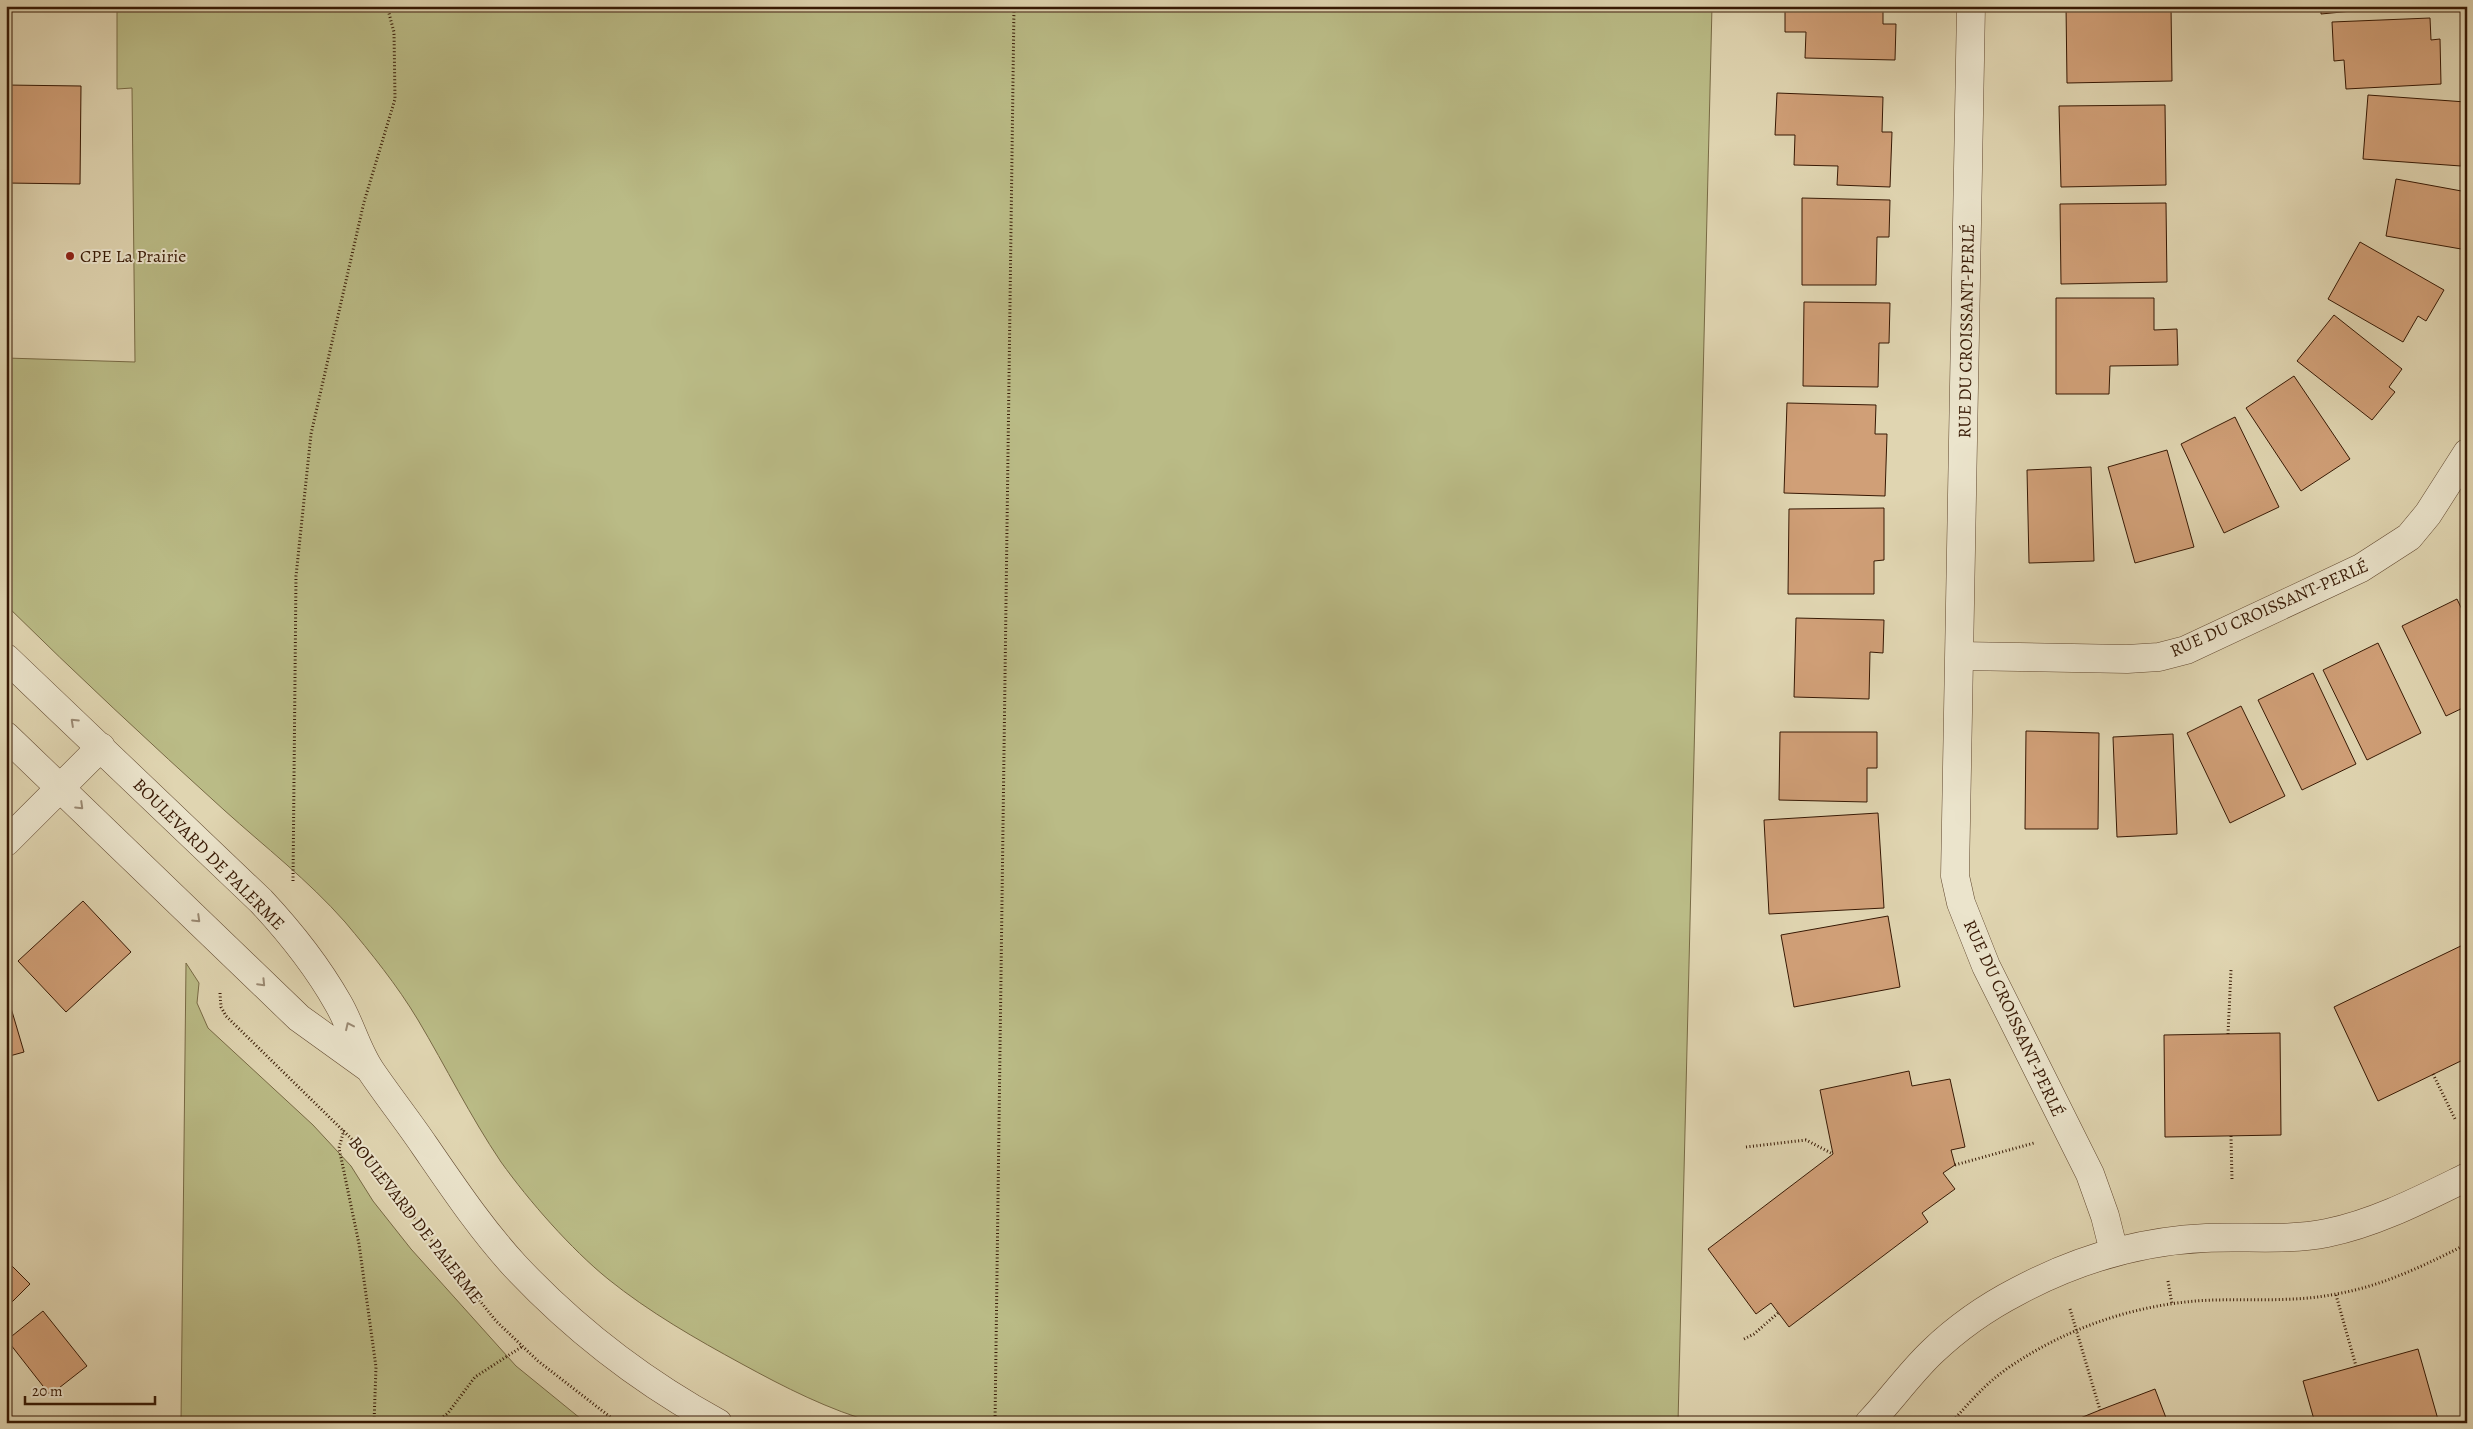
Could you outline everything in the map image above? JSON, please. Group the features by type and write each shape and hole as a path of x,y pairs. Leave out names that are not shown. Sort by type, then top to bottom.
{"street":[{"name":"RUE DU CROISSANT-PERLÉ","path":"1971,6 1956,876 1961,903 1986,966 2099,1197 2114,1252"},
{"name":"RUE DU CROISSANT-PERLÉ","path":"1960,656 2127,659 2159,657 2186,650 2360,568 2397,546 2409,537 2428,514 2467,453"},
{"name":"BOULEVARD DE PALERME","path":"6,658 254,894 281,923 300,946 339,1004 370,1070 456,1194 515,1267 574,1324 612,1355 680,1402 718,1423"},
{"name":"BOULEVARD DE PALERME","path":"6,736 299,1018 370,1070"},
{"path":"6,842 101,747"},
{"path":"1869,1423 1932,1353 1975,1317 2018,1290 2042,1280 2114,1252 2164,1242 2206,1238 2268,1239 2325,1234 2377,1219 2467,1177"}],"path":[{"path":"293,887 297,566 311,434 364,202 395,99 394,32 387,6"},
{"path":"995,1423 1014,6"},
{"name":"BOULEVARD DE PALERME","path":"228,948 220,998 226,1016 344,1129 368,1155 422,1230 496,1321 576,1392 618,1423"},
{"path":"2228,1034 2231,970"},
{"path":"2433,1074 2455,1119"},
{"path":"344,1129 339,1148 360,1244 376,1367 374,1423"},
{"path":"1955,1165 2034,1143 2066,1129"},
{"path":"2231,1136 2232,1180"},
{"path":"1746,1147 1806,1140 1833,1154"},
{"path":"1951,1423 1980,1391 2008,1368 2038,1350 2078,1330 2121,1314 2172,1304 2214,1300 2305,1298 2336,1294 2394,1278 2467,1244"},
{"path":"2168,1281 2172,1304"},
{"path":"2336,1294 2356,1366"},
{"path":"2070,1309 2078,1330 2100,1410"},
{"path":"1744,1339 1754,1334 1778,1314"},
{"path":"435,1423 448,1412 475,1378 523,1346"}],"green space":[{"path":"117,6 1712,6 1678,1423 876,1423 841,1412 807,1397 725,1355 656,1314 594,1267 551,1224 524,1193 501,1162 410,1007 345,922 301,878 169,760 6,605 6,358 135,362 132,88 117,89"},
{"path":"186,963 199,983 197,1003 208,1028 313,1125 351,1166 373,1201 411,1249 516,1366 586,1423 181,1423"}],"building":[{"path":"1785,6 1883,6 1883,24 1896,24 1895,60 1805,58 1806,32 1785,32"},
{"path":"2066,6 2171,6 2172,81 2067,83"},
{"path":"2321,6 2404,6 2321,14"},
{"path":"2430,18 2431,40 2440,39 2441,84 2346,89 2344,60 2334,61 2332,22"},
{"path":"6,85 81,86 80,184 6,183"},
{"path":"1777,93 1883,97 1882,132 1892,132 1890,187 1837,185 1838,166 1794,165 1795,135 1775,135"},
{"path":"2368,95 2466,102 2461,166 2363,159"},
{"path":"2165,105 2166,185 2061,187 2059,106"},
{"path":"2396,179 2467,192 2467,250 2386,236"},
{"path":"1802,198 1890,200 1889,237 1877,237 1876,285 1802,285"},
{"path":"2166,203 2167,282 2061,284 2060,204"},
{"path":"2360,242 2444,290 2426,321 2418,316 2403,342 2328,299"},
{"path":"2056,298 2154,298 2154,330 2177,329 2178,365 2110,366 2109,394 2056,394"},
{"path":"1804,302 1890,303 1889,343 1879,343 1878,387 1803,386"},
{"path":"2334,315 2402,369 2389,387 2395,392 2372,420 2297,361"},
{"path":"2294,376 2350,459 2301,491 2246,408"},
{"path":"1787,403 1876,405 1875,434 1887,434 1885,496 1784,493"},
{"path":"2235,417 2279,507 2224,533 2181,444"},
{"path":"2167,450 2194,547 2135,563 2108,467"},
{"path":"2091,467 2094,561 2029,563 2027,470"},
{"path":"1884,508 1884,560 1874,561 1874,594 1788,594 1789,509"},
{"path":"2457,599 2467,620 2467,706 2446,716 2402,626"},
{"path":"1796,618 1884,620 1883,653 1870,652 1869,699 1794,697"},
{"path":"2378,643 2421,733 2367,760 2323,670"},
{"path":"2313,673 2356,764 2302,790 2258,700"},
{"path":"2241,706 2285,796 2230,823 2187,733"},
{"path":"2026,731 2099,733 2098,829 2025,829"},
{"path":"1780,732 1877,732 1877,768 1867,768 1867,802 1779,800"},
{"path":"2173,734 2177,834 2117,837 2113,737"},
{"path":"1878,813 1884,908 1769,914 1764,820"},
{"path":"83,901 131,952 66,1012 18,961"},
{"path":"1888,916 1900,987 1794,1007 1781,935"},
{"path":"2467,943 2467,1058 2378,1101 2334,1007"},
{"path":"6,991 24,1052 6,1057"},
{"path":"2280,1033 2281,1135 2165,1137 2164,1035"},
{"path":"1909,1071 1912,1086 1950,1079 1965,1147 1951,1150 1955,1165 1943,1173 1955,1189 1922,1213 1928,1222 1789,1327 1771,1303 1756,1314 1708,1249 1833,1154 1820,1090"},
{"path":"6,1260 30,1284 6,1308"},
{"path":"43,1311 87,1366 50,1395 7,1340"},
{"path":"2418,1349 2439,1423 2315,1423 2303,1381"},
{"path":"2155,1389 2168,1423 2068,1423 2100,1410"},
{"path":"42,1421 95,1421 95,1423 42,1423"}],"place":[{"name":"CPE La Prairie","path":"70,256"}]}
